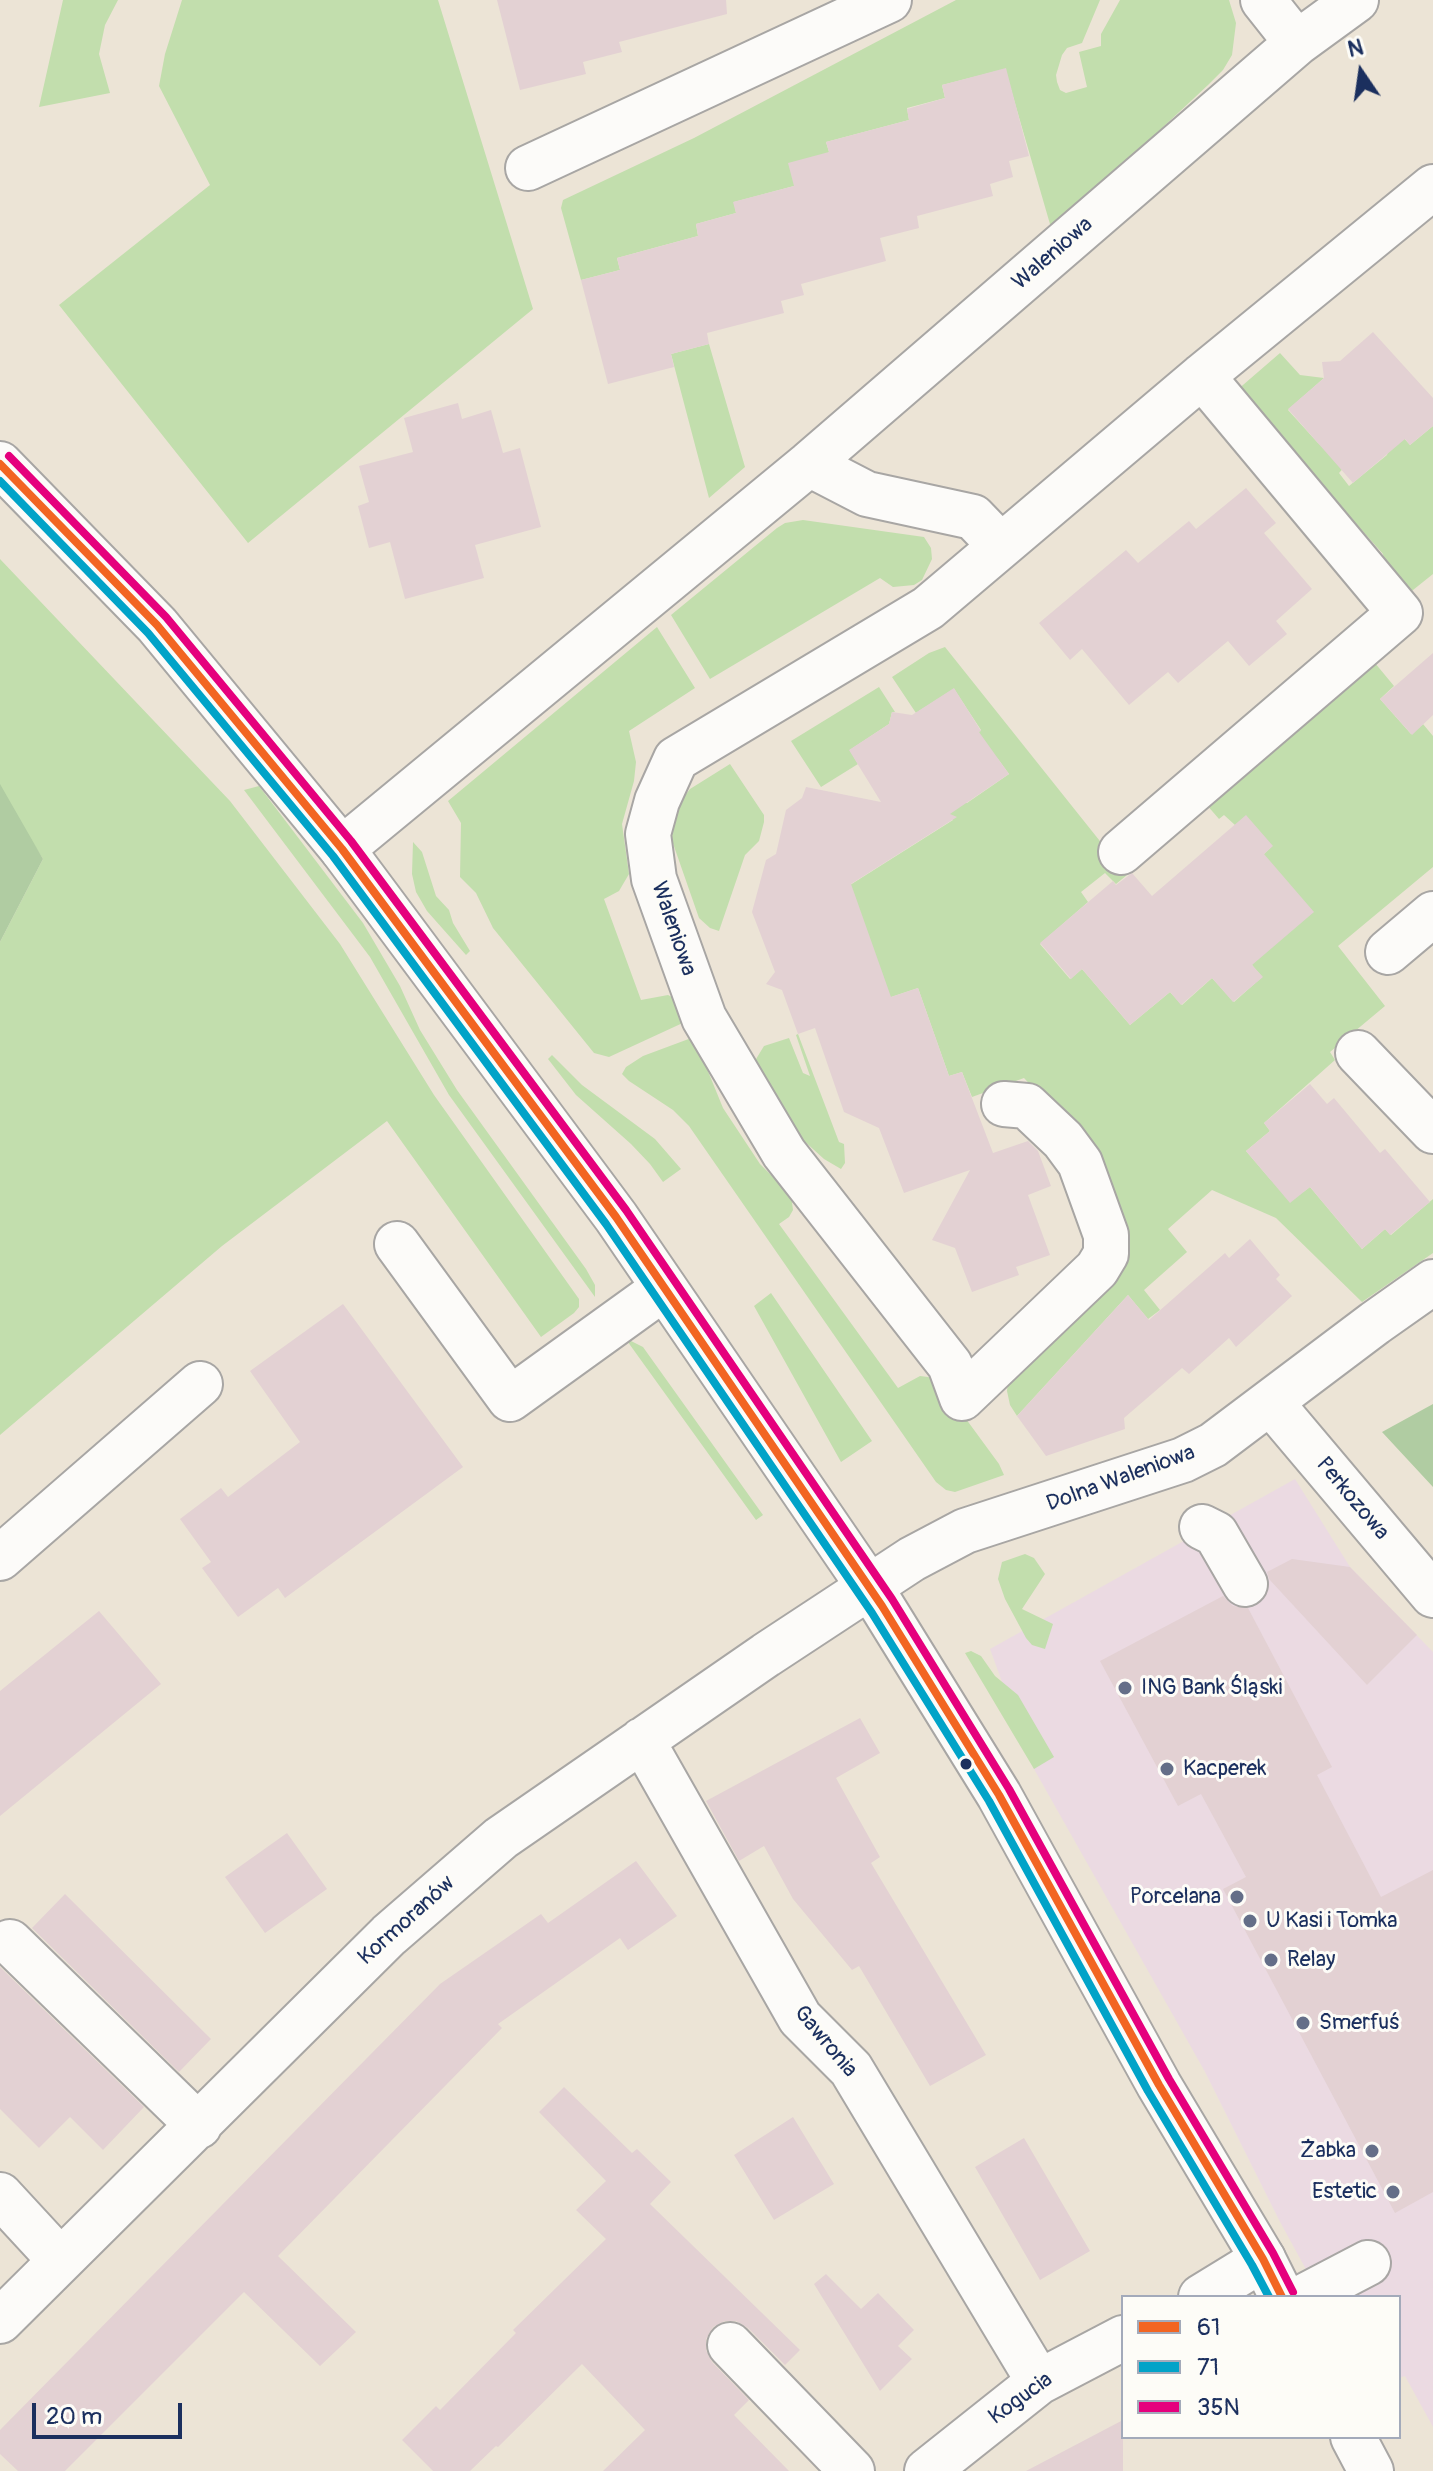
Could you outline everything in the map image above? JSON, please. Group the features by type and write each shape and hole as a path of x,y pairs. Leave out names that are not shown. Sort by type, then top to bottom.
{"street":[{"path":"528,168 889,0"},
{"path":"1263,0 1297,43"},
{"name":"Waleniowa","path":"342,849 809,464 1297,43 1356,0"},
{"name":"Waleniowa","path":"1004,1104 1027,1106 1063,1140 1080,1163 1106,1235 1106,1254 1097,1269 956,1382 784,1153 704,1018 654,879 648,834 657,801 676,759 928,608 1202,376 1433,187"},
{"path":"1121,852 1400,613 1202,376"},
{"path":"0,464 157,625 342,849 616,1217 869,1587 999,1795 1159,2085 1273,2278 1209,2295"},
{"path":"809,464 867,494 973,517 1000,545"},
{"path":"1388,952 1433,914"},
{"path":"1358,1053 1433,1131"},
{"path":"397,1244 510,1399 664,1288"},
{"name":"Dolna Waleniowa","path":"869,1587 912,1559 965,1531 1183,1460 1213,1445 1433,1282"},
{"path":"0,1558 200,1384"},
{"name":"Perkozowa","path":"1271,1403 1433,1595"},
{"path":"1202,1527 1216,1534 1245,1584"},
{"name":"Kormoranów","path":"0,2321 389,1935 501,1838 869,1587"},
{"name":"Gawronia","path":"642,1740 800,2018 851,2069 1039,2382"},
{"path":"10,1942 199,2126"},
{"path":"0,2195 60,2260"},
{"path":"1307,2295 1368,2263"},
{"name":"Kogucia","path":"941,2467 1039,2382 1121,2339"},
{"path":"730,2345 852,2471"},
{"path":"1354,2439 1371,2471"}],"shaded area":[{"path":"1295,1479 1350,1567 1433,1652 1433,2427 1405,2376 1401,2377 1401,2295 1320,2295 1204,2070 1034,1769 990,1649"}],"green space":[{"path":"63,0 118,0 105,25 99,54 110,93 39,107"},
{"path":"182,0 438,0 533,309 248,543 59,305 210,185 159,86 165,54"},
{"path":"956,0 1100,0 1082,43 1067,48 1062,55 1056,75 1060,90 1066,93 1087,87 1079,52 1101,46 1101,34 1120,0 1229,0 1236,23 1232,55 1208,85 1052,231 1005,69 942,85 945,98 907,108 909,120 826,142 829,152 794,186 734,202 736,213 696,224 698,236 617,258 620,270 581,280 561,208 563,200 694,138"},
{"path":"709,344 745,467 709,498 671,354"},
{"path":"1280,353 1300,375 1324,378 1288,410 1318,443 1347,464 1339,473 1349,486 1387,455 1394,427 1410,445 1433,426 1433,574 1403,598 1386,579 1383,554 1343,509 1327,507 1236,391"},
{"path":"803,520 924,537 931,548 932,559 922,580 914,585 893,587 880,578 710,679 671,615 777,528 785,523"},
{"path":"0,559 230,801 340,944 434,1095 579,1299 579,1307 574,1313 541,1337 387,1121 222,1246 0,1435 0,942 43,859 0,791"},
{"path":"657,627 695,688 629,731 636,762 622,824 629,874 619,891 604,899 641,1000 668,995 674,998 687,1021 609,1057 594,1053 493,928 476,893 460,877 461,823 448,801"},
{"path":"945,647 1127,875 1116,884 1105,873 1081,892 1088,902 1040,944 1070,979 1082,969 1130,1025 1170,992 1182,1005 1212,978 1234,1002 1262,977 1252,965 1264,854 1272,846 1235,825 1224,815 1219,819 1206,804 1370,657 1394,686 1380,699 1411,734 1423,724 1433,736 1433,867 1338,946 1385,1006 1330,1052 1335,1060 1264,1123 1270,1131 1246,1151 1270,1179 1303,1192 1310,1187 1362,1249 1385,1229 1391,1235 1433,1199 1433,1253 1362,1302 1276,1218 1212,1190 1168,1229 1187,1252 1144,1290 1160,1310 1148,1319 1128,1295 1017,1416 1010,1405 1007,1391 1009,1372 1124,1229 1111,1183 1087,1145 1024,1078 972,1097 962,1072 949,1076 918,988 879,1001 839,892 953,820 942,801 967,803 1009,774 998,759 972,736 981,730 954,689 916,713 892,677 929,653"},
{"path":"879,687 895,712 892,712 889,724 850,750 858,764 821,787 791,741"},
{"path":"730,764 764,815 764,822 759,841 745,855 719,931 699,918 669,832 679,803 690,789"},
{"path":"0,784 43,859 0,942"},
{"path":"259,786 363,923 400,986 420,1030 457,1090 586,1269 595,1285 595,1297 449,1095 370,957 244,790"},
{"path":"413,842 422,852 436,896 449,910 470,951 466,955 427,911 416,892 412,874"},
{"path":"798,1034 839,1142 844,1144 845,1163 841,1169 824,1159 792,1130 753,1064 764,1046 789,1038 803,1073 810,1076"},
{"path":"694,1037 723,1108 760,1164 791,1195 793,1210 779,1224 898,1388 920,1376 936,1378 1004,1475 955,1492 946,1490 936,1482 689,1126 673,1110 622,1074 626,1067 643,1056"},
{"path":"552,1055 582,1085 655,1139 681,1169 663,1182 631,1144 576,1095 548,1059"},
{"path":"771,1293 872,1441 841,1462 754,1306"},
{"path":"625,1338 643,1347 763,1515 756,1520"},
{"path":"1433,1404 1433,1487 1382,1432"},
{"path":"1025,1554 1034,1558 1045,1574 1022,1609 1053,1624 1045,1649 1032,1645 1026,1638 998,1579 1002,1562"},
{"path":"971,1651 981,1656 995,1676 1018,1695 1054,1757 1034,1769 965,1653"}],"building":[{"path":"497,0 726,0 727,14 619,42 622,52 583,62 586,74 520,90"},
{"path":"1006,68 1029,156 1009,161 1013,177 990,184 993,196 917,216 919,228 880,238 886,261 801,284 804,295 781,301 784,313 707,333 709,344 671,354 674,367 608,384 581,280 620,270 617,258 698,236 696,224 736,213 733,202 794,186 788,163 829,152 826,142 909,120 907,109 945,98 942,85"},
{"path":"1373,332 1433,398 1433,426 1410,445 1405,439 1353,483 1288,409 1324,378 1322,362 1340,361"},
{"path":"458,403 462,419 491,410 503,453 520,448 541,527 475,545 484,578 405,599 390,542 369,548 358,506 369,502 359,466 413,452 404,418"},
{"path":"1246,488 1276,523 1264,533 1312,589 1276,621 1287,634 1249,666 1228,641 1178,683 1168,672 1129,705 1082,649 1070,660 1039,623 1126,550 1138,563 1189,521 1196,529"},
{"path":"1433,653 1433,715 1412,735 1380,699"},
{"path":"954,688 979,732 1009,774 950,814 957,817 851,884 891,997 918,988 949,1076 962,1072 993,1153 1028,1141 1038,1151 1051,1186 1028,1195 1050,1255 1016,1267 1019,1275 972,1292 955,1248 932,1240 970,1170 904,1193 879,1128 844,1112 815,1028 798,1034 782,990 766,984 775,972 752,912 766,860 776,854 786,810 802,798 806,787 881,802 849,750 889,724 892,712 912,715"},
{"path":"1246,815 1273,846 1264,854 1314,912 1252,965 1263,977 1233,1002 1212,978 1181,1005 1170,992 1130,1025 1082,969 1071,979 1040,943 1113,881 1116,885 1132,873 1152,896"},
{"path":"1310,1084 1327,1104 1334,1098 1380,1153 1385,1149 1430,1202 1390,1235 1385,1229 1362,1249 1310,1187 1290,1203 1246,1151 1270,1131 1264,1123"},
{"path":"1250,1239 1280,1275 1276,1279 1292,1296 1236,1347 1229,1338 1189,1374 1182,1368 1124,1418 1125,1429 1046,1456 1017,1416 1128,1295 1149,1320 1225,1253 1229,1258"},
{"path":"343,1304 463,1467 285,1598 278,1588 238,1617 202,1568 211,1562 180,1519 221,1488 228,1497 300,1442 250,1371"},
{"path":"1292,1559 1350,1567 1417,1635 1367,1685 1269,1579 1267,1572"},
{"path":"1223,1596 1233,1606 1248,1608 1332,1767 1317,1775 1381,1897 1433,1870 1433,2192 1395,2213 1223,1889 1246,1877 1201,1794 1178,1806 1100,1661"},
{"path":"99,1611 161,1684 0,1816 0,1691"},
{"path":"860,1718 880,1753 836,1778 880,1857 871,1863 986,2055 930,2086 859,1966 852,1970 793,1899 764,1846 739,1861 706,1801"},
{"path":"287,1833 327,1889 265,1933 225,1877"},
{"path":"636,1861 677,1916 628,1950 620,1938 498,2024 502,2028 278,2256 356,2332 320,2366 244,2292 65,2471 18,2471 0,2454 0,2430 440,1984 541,1914 548,1923"},
{"path":"65,1894 211,2039 179,2072 32,1928"},
{"path":"0,1967 144,2107 103,2150 70,2117 39,2148 0,2109"},
{"path":"564,2087 632,2153 637,2149 671,2182 650,2204 800,2350 785,2365 748,2328 736,2321 725,2321 713,2327 706,2339 706,2350 712,2362 749,2400 734,2415 789,2471 603,2471 645,2430 582,2364 470,2471 433,2471 402,2440 436,2406 440,2410 516,2333 513,2330 606,2239 576,2210 606,2181 539,2112"},
{"path":"793,2117 834,2184 774,2220 734,2155"},
{"path":"1024,2138 1090,2251 1040,2280 975,2167"},
{"path":"826,2274 861,2309 878,2293 914,2330 898,2346 912,2359 880,2391 814,2284"},
{"path":"1121,2421 1123,2471 1026,2471"}],"transit line":[{"name":"35N","path":"9,456 166,617 351,841 626,1210 892,1599 1009,1789 1169,2079 1293,2292"},
{"name":"61","path":"0,464 157,625 342,849 616,1217 882,1606 999,1795 1159,2085 1263,2259 1281,2295"},
{"name":"71","path":"0,481 148,633 333,856 606,1224 872,1613 989,1801 1148,2091 1268,2295"}],"place":[{"name":"ING Bank Śląski","path":"1125,1688"},
{"name":"Kacperek","path":"1167,1769"},
{"name":"Porcelana","path":"1237,1897"},
{"name":"U Kasi i Tomka","path":"1250,1921"},
{"name":"Relay","path":"1271,1960"},
{"name":"Smerfuś","path":"1303,2023"},
{"name":"Żabka","path":"1372,2151"},
{"name":"Estetic","path":"1393,2192"}]}
